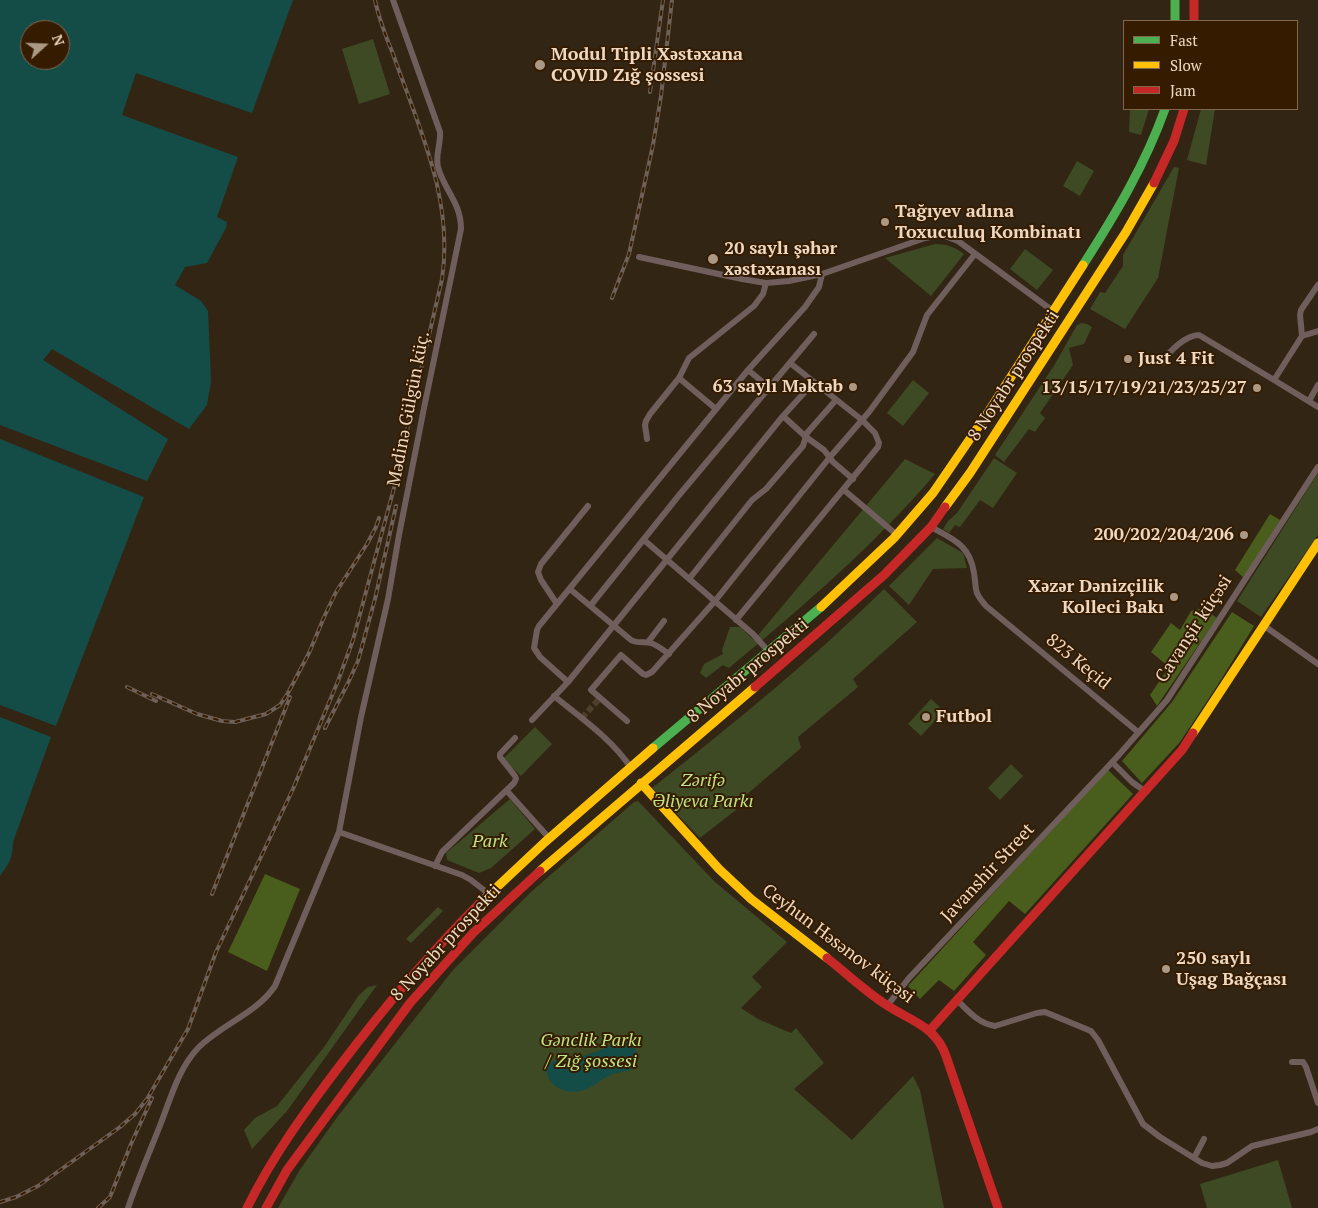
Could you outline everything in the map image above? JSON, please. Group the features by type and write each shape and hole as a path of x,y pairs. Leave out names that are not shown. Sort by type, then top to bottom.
{"main road":[{"path":"1175,0 1175,20"},
{"path":"1194,0 1194,20"},
{"name":"8 Noyabr prospekti","path":"247,1208 263,1175 329,1080 397,991 438,946 489,894 550,839 769,652 871,560 897,535 936,489 1053,311 1130,188 1153,144 1165,110"},
{"name":"8 Noyabr prospekti","path":"266,1208 288,1170 342,1092 410,1002 448,959 500,906 560,852 787,660 884,575 930,527 970,473 1149,195 1177,132 1184,110"},
{"path":"930,1030 1182,750 1318,543"},
{"name":"Ceyhun Həsənov küçəsi","path":"631,768 641,783 719,869 751,899 887,1006 930,1030 941,1042 998,1208"}],"street":[{"name":"Mədinə Gülgün küç.","path":"128,1208 182,1071 197,1050 207,1040 255,1008 267,998 275,986 339,832 361,718 388,599 408,486 461,229 461,216 438,168 437,158 440,148 440,132 393,0"},
{"path":"639,257 766,283 789,281 822,274 934,236 942,235 951,237 1053,311"},
{"path":"627,721 591,690 621,655 646,675 652,672 669,654 862,420 913,352 928,315 975,254"},
{"path":"568,682 540,657 534,648 537,630 748,370 809,301 818,287 822,274"},
{"path":"647,439 646,421 679,378 686,361 754,306 763,294 766,283"},
{"path":"1274,380 1302,336 1301,310 1318,285"},
{"path":"1302,336 1318,331"},
{"path":"590,605 814,334"},
{"path":"1163,362 1171,350 1191,336 1199,335 1318,407"},
{"path":"736,620 853,479 879,443 875,433 862,420 790,363"},
{"path":"748,370 770,388"},
{"path":"679,378 716,409"},
{"path":"532,720 568,682 666,559 813,383"},
{"path":"1308,401 1318,385"},
{"path":"689,579 752,500 766,489 804,446 807,433 836,400"},
{"path":"784,416 806,437 824,450 853,479"},
{"name":"Cavanşir küçəsi","path":"1112,762 1167,700 1318,467"},
{"path":"844,490 897,535"},
{"path":"557,604 541,580 538,572 541,564 588,506"},
{"name":"823 Keçid","path":"930,527 956,540 967,552 974,572 975,591 986,606 1138,732"},
{"path":"644,540 753,634 769,652"},
{"path":"570,589 636,643 648,642 669,654"},
{"path":"648,642 664,622"},
{"path":"1264,625 1318,664"},
{"path":"554,696 582,718 614,748 631,768"},
{"path":"435,866 442,852 507,791 516,779 500,757 500,754 515,738"},
{"path":"1112,762 1132,782 1146,792"},
{"name":"Javanshir Street","path":"887,1006 909,978 1112,762"},
{"path":"507,791 550,839"},
{"path":"339,832 472,880 489,894"},
{"path":"957,1000 982,1022 989,1025 995,1026 1042,1012 1091,1031 1098,1040 1143,1124 1202,1163 1212,1166 1227,1163 1252,1146 1318,1129"},
{"path":"1292,1062 1303,1062 1318,1103"},
{"path":"1194,1158 1204,1139"}],"green space":[{"path":"373,39 390,94 359,104 342,49"},
{"path":"1130,110 1149,110 1141,135 1129,132"},
{"path":"1201,110 1215,110 1206,165 1187,160"},
{"path":"1077,161 1094,171 1080,196 1063,186"},
{"path":"1174,167 1179,168 1158,278 1125,329 1090,309 1100,292 1105,293 1123,266 1123,255"},
{"path":"935,244 951,246 964,254 931,296 885,258"},
{"path":"1025,249 1053,270 1037,290 1010,269"},
{"path":"1082,323 1092,327 1084,344 1069,348 1073,365 1040,413 1045,418 1035,432 1029,429 1004,462 995,455 1055,364 1077,325"},
{"path":"913,380 929,393 903,426 887,413"},
{"path":"994,458 1017,473 993,508 980,500 960,527 955,525 949,533 943,529 948,521 957,513"},
{"path":"905,459 935,474 912,501 836,576 729,668 723,665 706,678 700,673 704,664 723,654 722,650 730,627 740,627 754,640"},
{"path":"1318,473 1318,535 1261,617 1237,601"},
{"path":"1270,514 1280,520 1244,578 1235,570"},
{"path":"937,538 963,553 967,568 933,569 909,605 889,586"},
{"name":"Zərifə Əliyeva Parkı","path":"884,589 917,622 853,679 858,687 798,737 801,748 745,796 736,801 736,810 700,838 652,788 771,692"},
{"path":"1203,608 1217,618 1157,706 1150,695 1169,667 1151,652 1171,623 1180,630 1191,611"},
{"path":"1232,612 1254,626 1180,742 1142,783 1122,761 1172,702"},
{"name":"Futbol","path":"931,699 944,711 921,736 908,724"},
{"path":"535,727 552,744 521,776 503,759"},
{"name":"Futbol","path":"1011,764 1023,776 1000,800 988,788"},
{"path":"1107,769 1133,794 1025,914 1009,901 973,942 986,955 954,991 939,980 920,999 908,986"},
{"name":"Park","path":"510,799 535,829 491,868 479,873 447,860 446,853"},
{"name":"Gənclik Parkı / Zığ şossesi","path":"638,801 715,882 787,942 752,977 762,987 741,1008 758,1019 791,1033 796,1028 824,1063 794,1089 852,1140 913,1076 920,1090 944,1208 278,1208 299,1171 338,1116 453,970 531,892 634,802"},
{"path":"265,874 300,889 267,971 228,952"},
{"path":"438,907 443,911 411,943 406,939"},
{"path":"377,985 287,1111 252,1149 244,1130 255,1118 277,1106 324,1047 359,995 368,987"},
{"path":"1278,1160 1292,1208 1207,1208 1200,1184"}],"water":[{"path":"0,0 293,0 252,113 136,73 122,115 238,157 217,217 227,222 226,228 207,263 185,267 175,285 201,301 208,311 211,381 207,405 189,429 52,349 43,360 168,439 147,481 0,425"},
{"path":"0,439 144,497 56,726 0,705"},
{"path":"0,717 51,737 13,842 10,860 0,876"},
{"path":"625,1042 635,1049 637,1055 638,1061 633,1069 610,1075 587,1089 573,1092 560,1089 555,1086 548,1075 546,1068 556,1060 587,1055"}],"tunnel":[{"path":"582,718 600,698"}],"railway":[{"path":"375,0 383,28 432,164 443,220 442,279 405,439"},
{"path":"650,92 663,0"},
{"path":"612,298 629,254 653,145 661,96 672,0"},
{"path":"0,1202 16,1197 38,1186 135,1114 147,1099 188,1029 216,952 293,789 338,681 353,640 407,435"},
{"path":"325,728 358,661 375,599 396,506"},
{"path":"152,694 197,714 222,721 235,722 266,714 280,705 309,653 336,592 367,544 379,518"},
{"path":"127,687 156,701"},
{"path":"212,894 290,697"},
{"path":"98,1208 110,1197 152,1098"}],"traffic: fast":[{"path":"1175,0 1175,20"},
{"path":"1083,265 1128,189 1148,150 1165,110"},
{"path":"653,748 821,607"}],"traffic: slow":[{"path":"945,507 970,473 1126,232 1154,183"},
{"path":"821,607 894,538 933,493 989,411 1083,265"},
{"path":"1193,733 1318,543"},
{"path":"540,871 755,687"},
{"path":"479,904 545,842 653,748"},
{"path":"641,783 719,869 751,899 827,958"}],"traffic: jam":[{"path":"1194,0 1194,20"},
{"path":"1154,183 1174,141 1184,110"},
{"path":"755,687 884,575 931,527 945,507"},
{"path":"930,1030 1182,750 1193,733"},
{"path":"266,1208 287,1170 410,1003 473,933 540,871"},
{"path":"247,1208 289,1136 338,1068 406,983 479,904"},
{"path":"827,958 878,999 921,1025 935,1037 946,1056 998,1208"}],"place":[{"name":"Modul Tipli Xəstəxana COVID Zığ şossesi","path":"540,65"},
{"name":"Tağıyev adına Toxuculuq Kombinatı","path":"885,222"},
{"name":"20 saylı şəhər xəstəxanası","path":"713,259"},
{"name":"Just 4 Fit","path":"1128,359"},
{"name":"63 saylı Məktəb","path":"853,387"},
{"name":"13/15/17/19/21/23/25/27","path":"1257,388"},
{"name":"200/202/204/206","path":"1244,535"},
{"name":"Xəzər Dənizçilik Kolleci Bakı","path":"1174,597"},
{"name":"Futbol","path":"926,717"},
{"name":"250 saylı Uşag Bağçası","path":"1166,969"}]}
